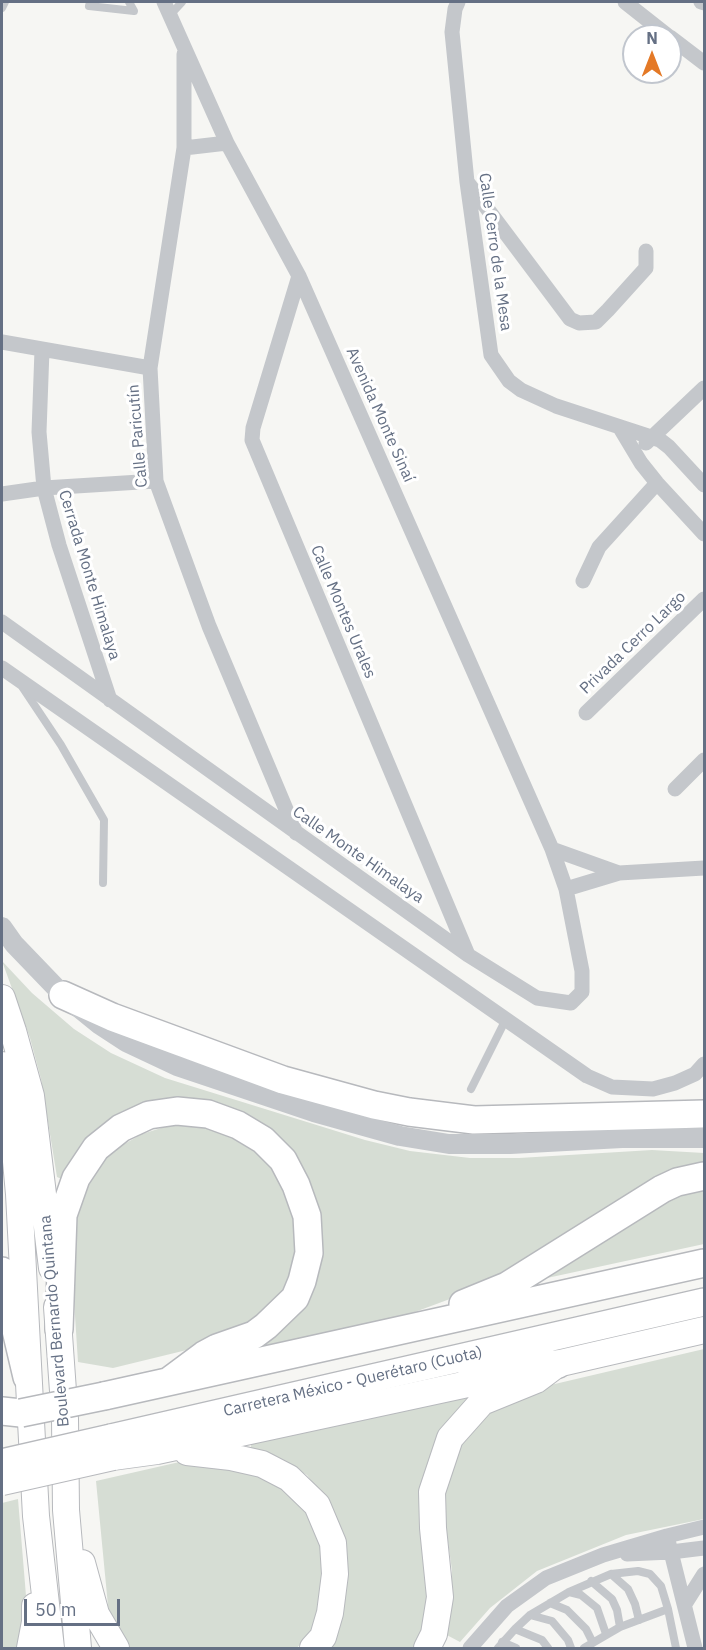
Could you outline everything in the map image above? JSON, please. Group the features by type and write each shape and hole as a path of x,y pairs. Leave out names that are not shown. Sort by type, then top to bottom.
{"highway":[{"path":"63,995 112,1017 282,1080 409,1112 474,1120 705,1114"},
{"name":"Boulevard Bernardo Quintana","path":"2,998 31,1096 43,1181 59,1329 65,1419 66,1510 78,1648"},
{"name":"Boulevard Bernardo Quintana","path":"2,1065 9,1095 19,1194 36,1516 51,1648"},
{"path":"59,1329 63,1215 76,1178 96,1148 121,1128 149,1115 177,1111 208,1114 238,1125 264,1140 282,1160 296,1185 307,1216 309,1253 295,1298 276,1318 254,1335 204,1355 169,1381"},
{"path":"307,1351 360,1332 400,1324 507,1286 655,1192 677,1182 705,1176"},
{"path":"540,1300 624,1272 705,1252"},
{"path":"8,1414 104,1396 705,1263"},
{"path":"2,1271 27,1377"},
{"name":"Carretera México - Querétaro (Cuota)","path":"2,1482 112,1448 331,1387 705,1302"},
{"name":"Carretera México - Querétaro (Cuota)","path":"2,1463 112,1448 157,1451 702,1331"},
{"path":"331,1387 358,1389 510,1366 558,1364"},
{"path":"427,1648 434,1635 441,1598 432,1492 450,1438 482,1402 536,1380 558,1364"},
{"path":"157,1451 202,1453 262,1464 289,1478 317,1506 333,1542 335,1574 330,1613 323,1637 313,1648"},
{"path":"66,1510 96,1614 116,1648"},
{"path":"30,1648 35,1622 36,1516"}],"street":[{"name":"Calle Cerro de la Mesa","path":"458,2 452,32 466,182 491,354 509,381 521,390 556,406 651,437 669,447 705,485"},
{"path":"625,2 653,24"},
{"name":"Avenida Monte Sinaí","path":"167,8 227,142 298,276 552,849"},
{"path":"682,46 705,63"},
{"name":"Calle Paricutín","path":"184,48 184,148 150,368 156,481 208,626 296,833"},
{"path":"184,148 227,142"},
{"path":"466,182 570,319 579,323 596,322 608,310 646,268 646,251"},
{"name":"Calle Montes Urales","path":"298,276 252,440 468,955"},
{"path":"2,342 150,368"},
{"name":"Cerrada Monte Himalaya","path":"42,350 39,432 44,488 59,545 110,700"},
{"path":"637,455 651,437 705,388"},
{"path":"620,428 640,463 705,534"},
{"path":"2,494 44,488 156,481"},
{"path":"583,581 599,546 657,483"},
{"name":"Privada Cerro Largo","path":"586,713 705,599"},
{"name":"Calle Monte Himalaya","path":"2,622 468,955 537,998 571,1003 582,992 582,971 566,889 552,849"},
{"path":"2,668 587,1076 612,1087 653,1089 695,1074 705,1064"},
{"path":"675,789 705,759"},
{"path":"552,849 619,873"},
{"path":"566,889 619,873 705,868"},
{"path":"2,927 14,944 63,995 126,1042 177,1066 314,1112 400,1136 449,1144 622,1138 705,1138"},
{"path":"470,1648 507,1606 546,1578 603,1555 705,1527"},
{"path":"667,1536 695,1648"},
{"path":"603,1555 705,1548"},
{"path":"685,1604 705,1574"}],"lane":[{"path":"2,8 5,2"},
{"path":"90,2 89,6 134,11 129,2"},
{"path":"167,8 182,2"},
{"path":"17,680 61,745 104,820 103,883"},
{"path":"471,1089 506,1019"},
{"path":"500,1646 530,1615 568,1592 611,1574 638,1571 650,1574 661,1586 676,1648"},
{"path":"611,1574 628,1589 639,1620"},
{"path":"591,1581 612,1599 620,1627"},
{"path":"568,1592 581,1595 597,1608 606,1634"},
{"path":"550,1603 567,1610 586,1629 593,1643"},
{"path":"584,1648 620,1627 668,1609"},
{"path":"530,1615 552,1621 568,1640 571,1648"},
{"path":"515,1629 542,1640 548,1648"},
{"path":"500,1646 516,1648"}],"shaded area":[{"path":"2,961 32,993 74,1029 111,1053 165,1078 365,1140 410,1151 470,1158 519,1158 652,1150 704,1153 704,1168 493,1283 396,1319 263,1347 281,1331 297,1310 318,1210 307,1176 288,1149 174,1103 64,1180 57,1177 41,1079 30,1038"},
{"path":"174,1124 204,1126 228,1134 252,1147 274,1165 299,1217 294,1272 281,1298 236,1338 113,1368 78,1362 70,1239 77,1205 90,1179 112,1151 142,1134"},
{"path":"704,1184 704,1244 524,1283 637,1207"},
{"path":"704,1349 704,1519 626,1535 537,1571 490,1608 460,1642 443,1633 452,1596 452,1570 444,1499 449,1469 462,1441 497,1402 525,1391"},
{"path":"483,1390 441,1437 432,1601 418,1648 327,1648 329,1505 307,1475 273,1456 251,1450 251,1443"},
{"path":"197,1458 283,1479 326,1537 321,1611 311,1631 297,1648 129,1648 119,1636 109,1616 96,1481"},
{"path":"18,1499 27,1608 23,1648 2,1648 2,1503"}]}
